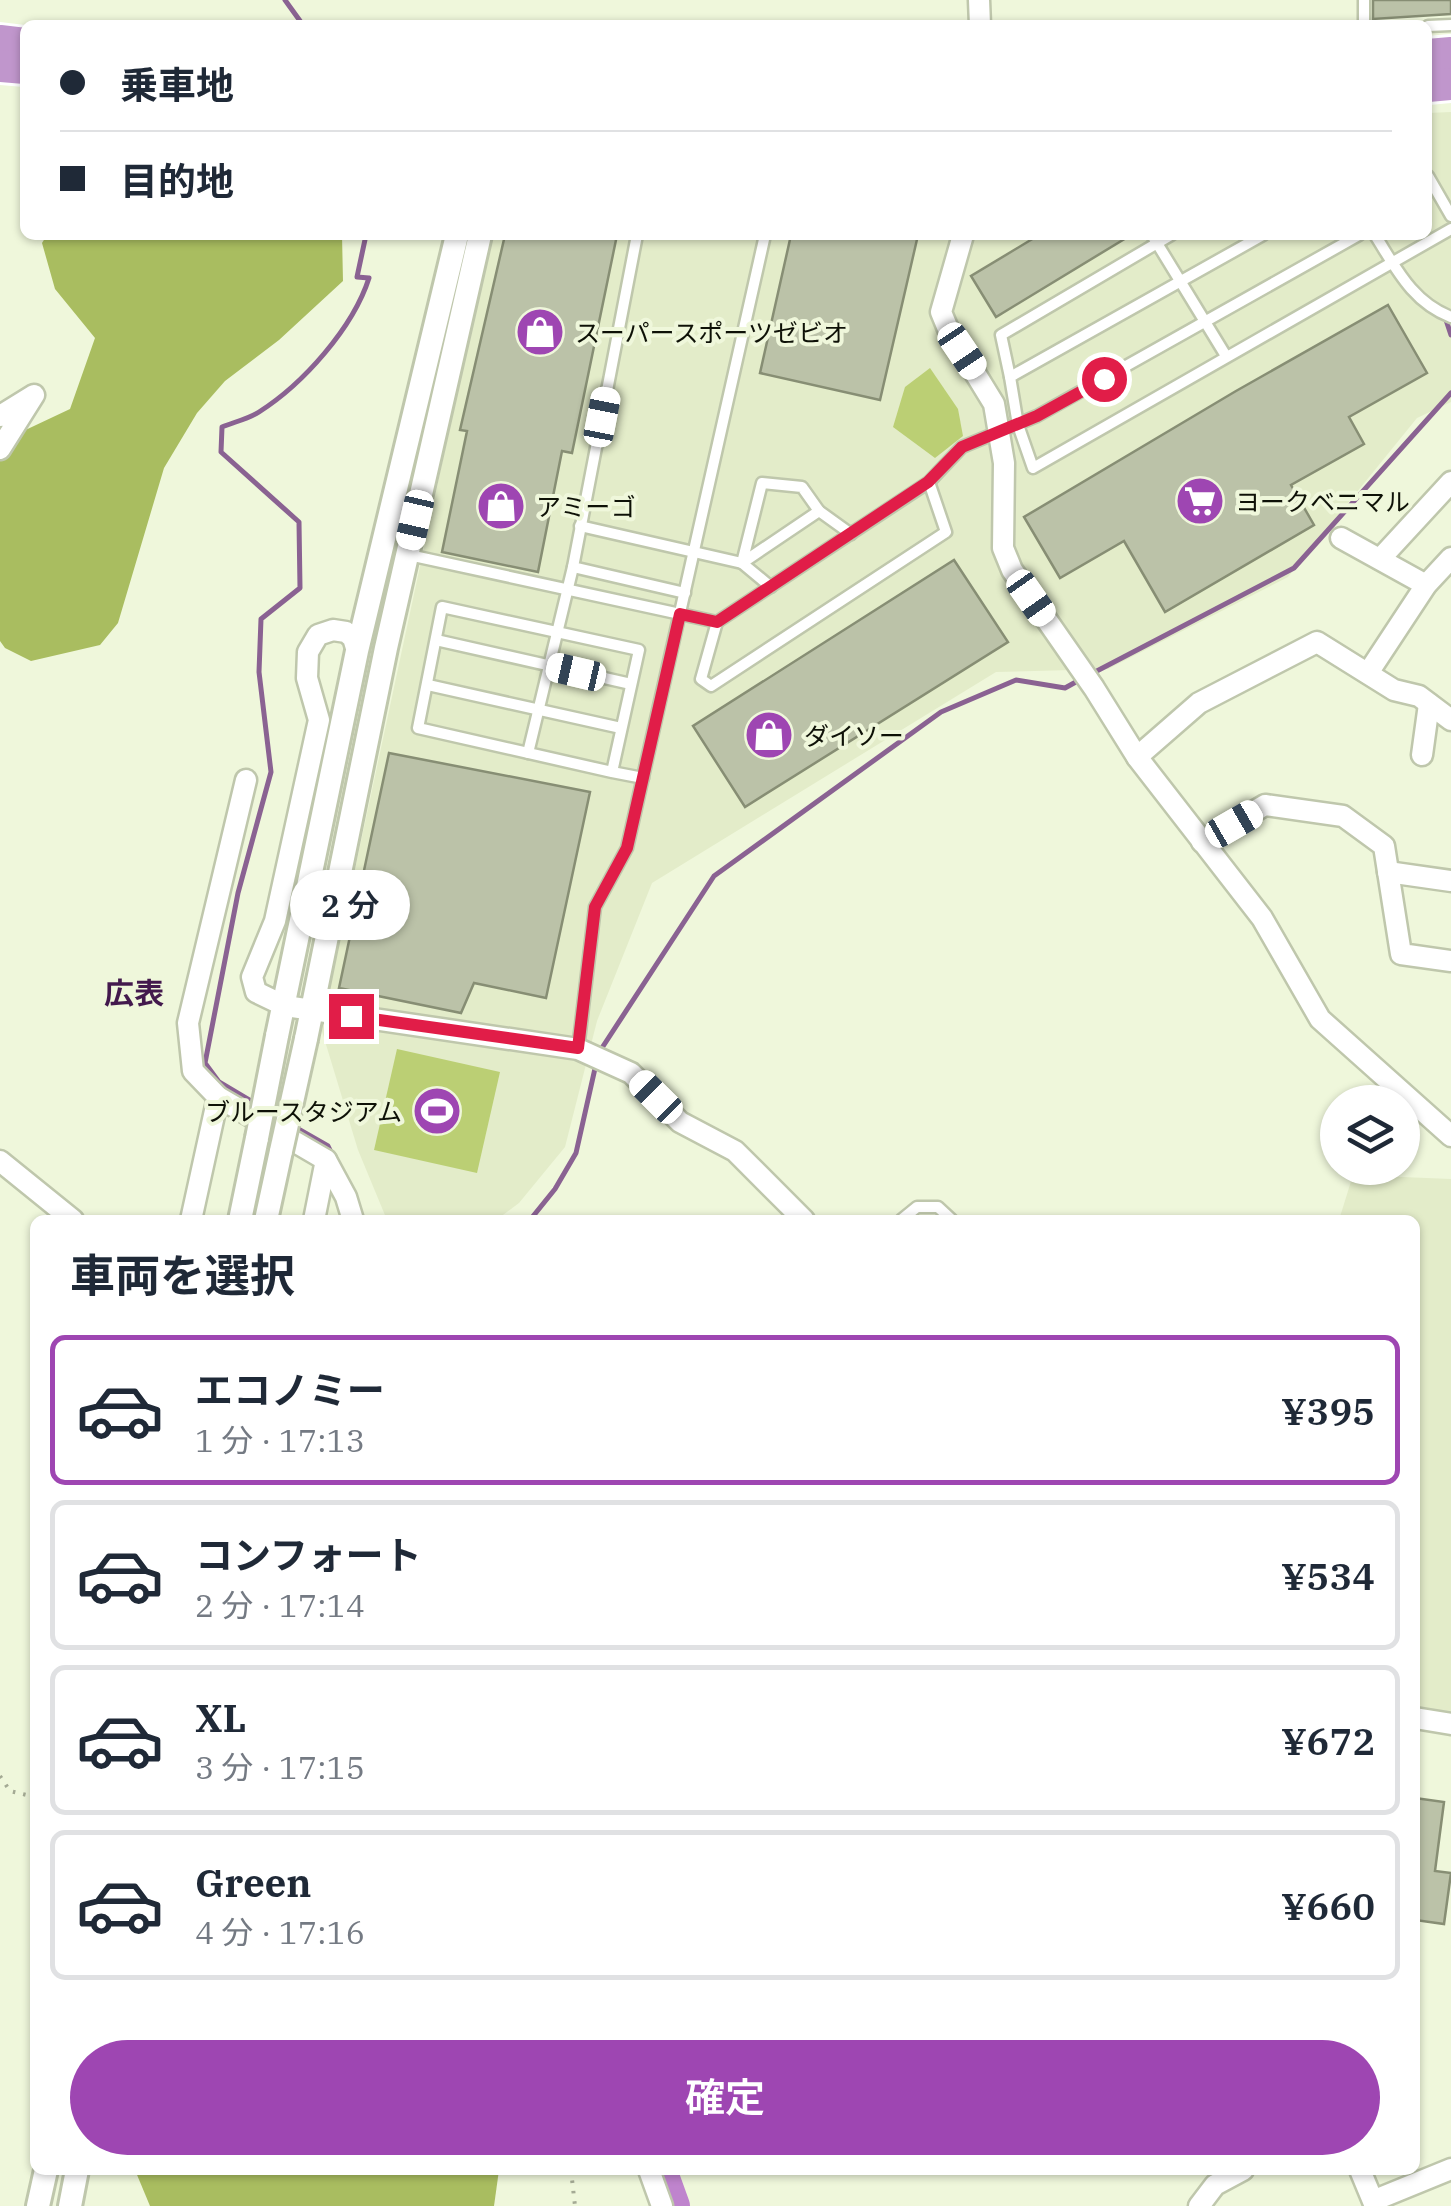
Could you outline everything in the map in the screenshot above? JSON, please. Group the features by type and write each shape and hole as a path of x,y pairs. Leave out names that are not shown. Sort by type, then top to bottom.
{"street":[{"path":"241,1215 357,651 456,240"},
{"path":"267,1215 407,555 479,240"},
{"path":"962,240 941,312 1009,427 1004,463 1004,548 1012,570 1137,757 1262,918 1320,1020 1451,1136"},
{"path":"0,416 34,396 0,449"},
{"path":"1380,560 1451,482"},
{"path":"1341,538 1426,584"},
{"path":"1368,672 1426,584 1451,558"},
{"path":"357,651 346,632 333,630 318,636 308,652 307,678 318,720 275,921 252,977 256,992 285,1006 578,1048 631,1072 680,1122 735,1151 799,1215"},
{"path":"1137,757 1200,703 1317,642 1394,690 1419,696 1451,720"},
{"path":"1422,755 1429,704"},
{"path":"246,780 188,1023 193,1071 218,1097 326,1160 351,1215"},
{"path":"1202,842 1265,806 1342,816 1384,846 1401,954 1451,961"},
{"path":"1388,872 1451,881"},
{"path":"192,1215 218,1097"},
{"path":"315,1215 326,1160"},
{"path":"0,1161 68,1215"},
{"path":"1420,1719 1451,1724"},
{"path":"1362,2175 1375,2203 1451,2169"},
{"path":"38,2206 45,2175"},
{"path":"70,2206 76,2175"},
{"path":"651,2175 662,2206"},
{"path":"1198,2206 1215,2185 1234,2175"}],"lane":[{"path":"1432,183 1451,216"},
{"path":"528,753 567,590 636,240"},
{"path":"578,1048 595,907 627,848 764,240"},
{"path":"1152,240 1001,336 1010,377 1009,427 1033,468 1392,261 1416,240"},
{"path":"1155,240 1226,356"},
{"path":"1010,377 1254,240"},
{"path":"928,482 946,532 712,686 700,679 717,622 928,482 962,447 1009,427 1205,324 1350,240"},
{"path":"1377,240 1411,291 1434,310 1451,317"},
{"path":"742,563 762,483 802,487 819,511 851,534"},
{"path":"742,563 819,511"},
{"path":"580,526 742,563 771,586"},
{"path":"407,555 717,622"},
{"path":"572,566 685,593"},
{"path":"612,772 639,650 442,608 418,728 612,772 643,778"},
{"path":"436,640 631,684"},
{"path":"428,685 620,728"},
{"path":"907,1215 917,1207 938,1207 947,1215"}],"path":[{"path":"0,1776 10,1790 30,1796"},
{"path":"572,2175 575,2206"}],"shaded area":[{"path":"1451,112 1451,402 1417,418 1288,577 1108,669 996,672 652,883 597,1021 565,1147 519,1203 503,1215 385,1215 358,1150 321,1028 490,240 1432,240 1432,113"},
{"path":"1420,1178 1451,1179 1451,1715 1420,1710 1420,1215 1341,1215 1350,1185 1420,1185"}],"green space":[{"path":"342,240 343,281 279,340 225,381 197,413 164,468 118,623 100,645 31,661 5,648 0,641 0,442 70,409 95,338 55,289 42,243"},
{"path":"930,368 958,409 963,436 935,458 893,427 905,387"},
{"name":"ブルースタジアム","path":"397,1049 500,1072 477,1173 374,1150"},
{"path":"137,2175 498,2175 494,2206 150,2206"}],"building":[{"path":"1373,0 1451,0 1451,14 1373,19"},
{"name":"スーパースポーツゼビオ","path":"504,240 616,240 572,453 562,451 538,572 442,552 467,431 460,430"},
{"path":"790,240 917,240 880,400 760,373"},
{"path":"1031,240 1123,240 996,317 971,276"},
{"path":"1388,305 1427,373 1349,417 1364,444 1291,485 1314,525 1165,612 1124,541 1060,578 1024,517"},
{"path":"954,560 1008,642 745,807 693,726"},
{"path":"389,753 590,792 546,998 474,983 461,1013 339,988"},
{"path":"1420,1799 1444,1802 1435,1871 1451,1873 1444,1924 1420,1921"}],"waterway":[{"path":"285,0 299,20"},
{"path":"258,1105 219,1082 205,1063 238,893 271,772 259,672 261,619 300,588 299,522 221,452 222,427 255,414 276,400 339,335 369,278 357,277 365,240"},
{"path":"1449,318 1446,320 1451,335"},
{"path":"1093,673 1294,568 1451,393"},
{"path":"598,1054 714,876 941,712 1016,680 1065,688 1083,678"},
{"path":"534,1215 576,1153 596,1064"},
{"path":"293,1126 328,1146 332,1154"},
{"path":"663,2175 674,2206"}],"place":[{"name":"スーパースポーツゼビオ","path":"540,332"},
{"name":"ヨークベニマル","path":"1200,501"},
{"name":"アミーゴ","path":"501,506"},
{"name":"ダイソー","path":"769,735"},
{"name":"ブルースタジアム","path":"437,1111"}],"district":[{"name":"広表","path":"134,992"}],"route":[{"path":"351,1016 578,1048 595,907 627,848 680,614 717,622 928,482 962,447 1037,416 1104,379"}]}
